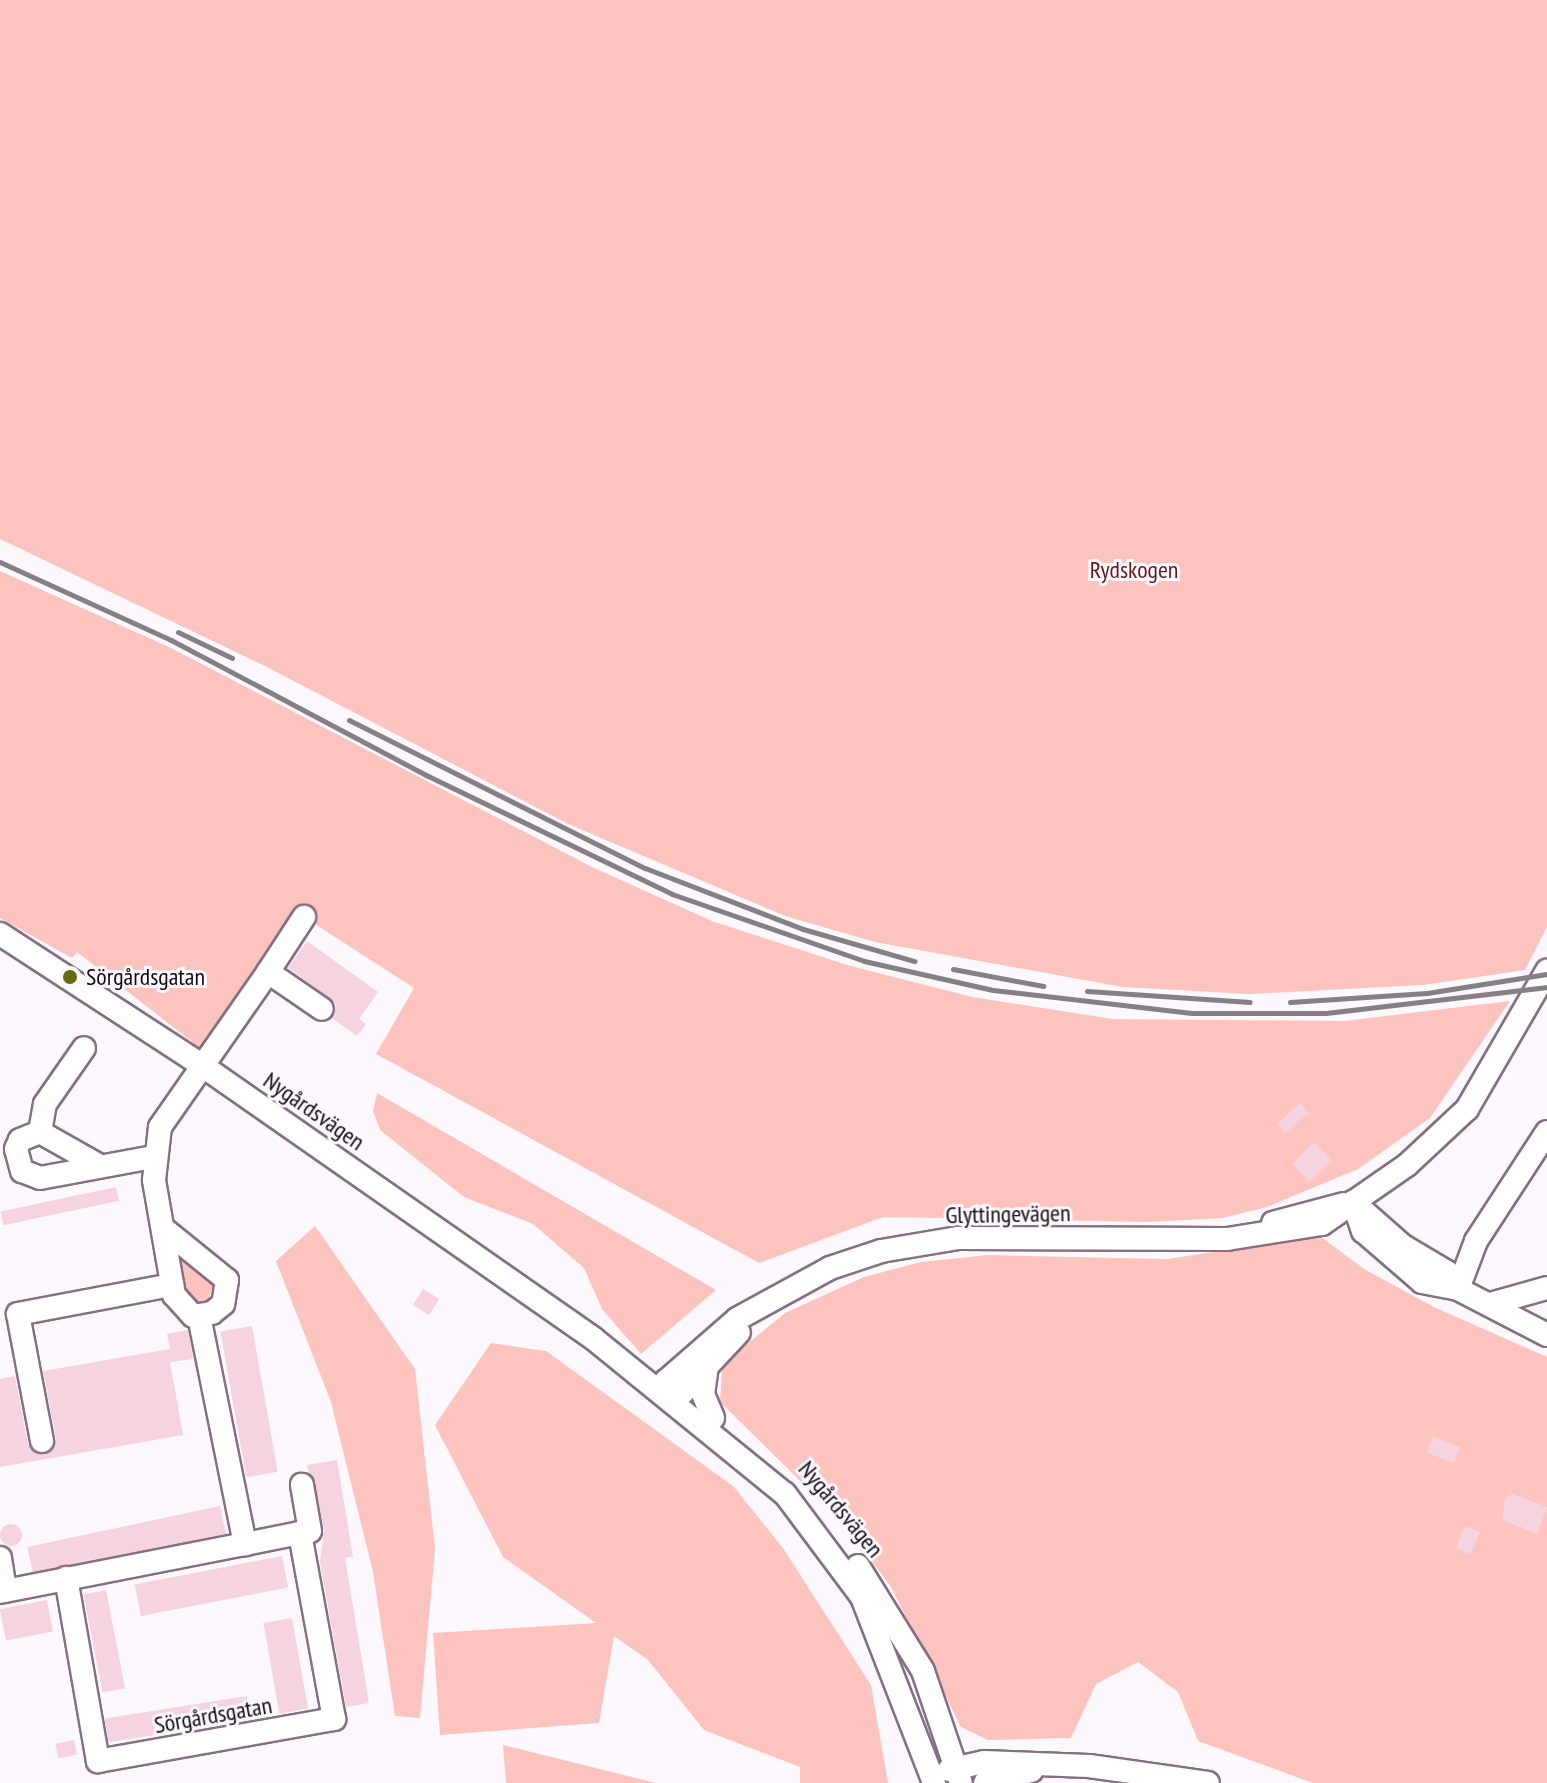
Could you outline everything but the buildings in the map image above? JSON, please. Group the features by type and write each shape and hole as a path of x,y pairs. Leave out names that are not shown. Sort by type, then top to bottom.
{"street":[{"path":"199,1316 181,1307 172,1285 153,1157 167,1112 304,917"},
{"name":"Nygårdsvägen","path":"0,934 200,1064 594,1339 713,1418 830,1528 892,1613 923,1671 948,1779"},
{"name":"Glyttingevägen","path":"672,1390 737,1319 797,1284 881,1251 959,1238 1227,1239 1353,1202 1407,1165 1467,1109 1547,971"},
{"path":"268,972 322,1009"},
{"path":"40,1132 45,1104 84,1048"},
{"path":"40,1132 8,1148 29,1176 153,1157"},
{"path":"40,1132 100,1166"},
{"path":"1447,1283 1547,1132"},
{"path":"1353,1202 1447,1283 1547,1335"},
{"path":"164,1229 227,1280 223,1304 199,1316"},
{"name":"Glyttingevägen","path":"672,1390 707,1366 797,1284"},
{"path":"42,1441 18,1314 172,1285"},
{"path":"1490,1304 1547,1288"},
{"path":"199,1316 245,1544"},
{"path":"707,1366 703,1394 713,1418"},
{"name":"Nygårdsvägen","path":"672,1390 776,1486 820,1536 862,1597 948,1779"},
{"name":"Sörgårdsgatan","path":"66,1578 98,1761 334,1719 300,1533 310,1531 302,1485"},
{"path":"0,1558 3,1591 300,1533"},
{"path":"985,1783 1051,1766"},
{"path":"948,1779 1051,1766 1130,1769 1208,1783"}],"green space":[{"name":"Rydskogen","path":"0,0 1547,0 1547,927 1525,970 1423,985 1249,994 1123,987 875,942 785,916 568,824 263,665 0,539"},
{"path":"0,571 171,648 592,867 712,921 847,965 972,997 1113,1019 1344,1021 1510,1001 1430,1118 1358,1169 1267,1207 1222,1218 1148,1222 883,1217 759,1263 376,1054 414,988 304,917 268,972 200,1048 77,952 72,958 0,918"},
{"path":"377,1093 716,1290 641,1354 602,1309 584,1268 533,1224 464,1197 380,1130 373,1111"},
{"path":"315,1226 415,1369 435,1549 420,1718 395,1716 373,1572 331,1402 276,1261"},
{"path":"1320,1236 1364,1269 1434,1307 1547,1357 1547,1783 1313,1783 1198,1741 1178,1692 1138,1662 1096,1684 1071,1738 988,1740 961,1727 891,1587 846,1526 720,1402 722,1369 735,1354 785,1313 864,1277 921,1262 988,1255 1167,1259"},
{"path":"180,1253 215,1283 206,1304 186,1300"},
{"path":"491,1343 546,1351 733,1486 783,1548 871,1685 888,1783 800,1783 800,1767 704,1730 648,1660 614,1636 599,1723 440,1735 433,1633 596,1623 503,1557 435,1425"},
{"path":"503,1745 656,1783 506,1783"}],"railway":[{"path":"0,562 171,640 426,775 672,894 864,961 993,990 1192,1013 1326,1013 1547,987"},
{"path":"178,632 232,658"},
{"path":"349,720 645,868 803,929 914,961"},
{"path":"953,969 1043,986"},
{"path":"1290,1002 1427,993 1547,974"},
{"path":"1087,991 1250,1002"}],"place":[{"name":"Sörgårdsgatan","path":"70,977"}]}
